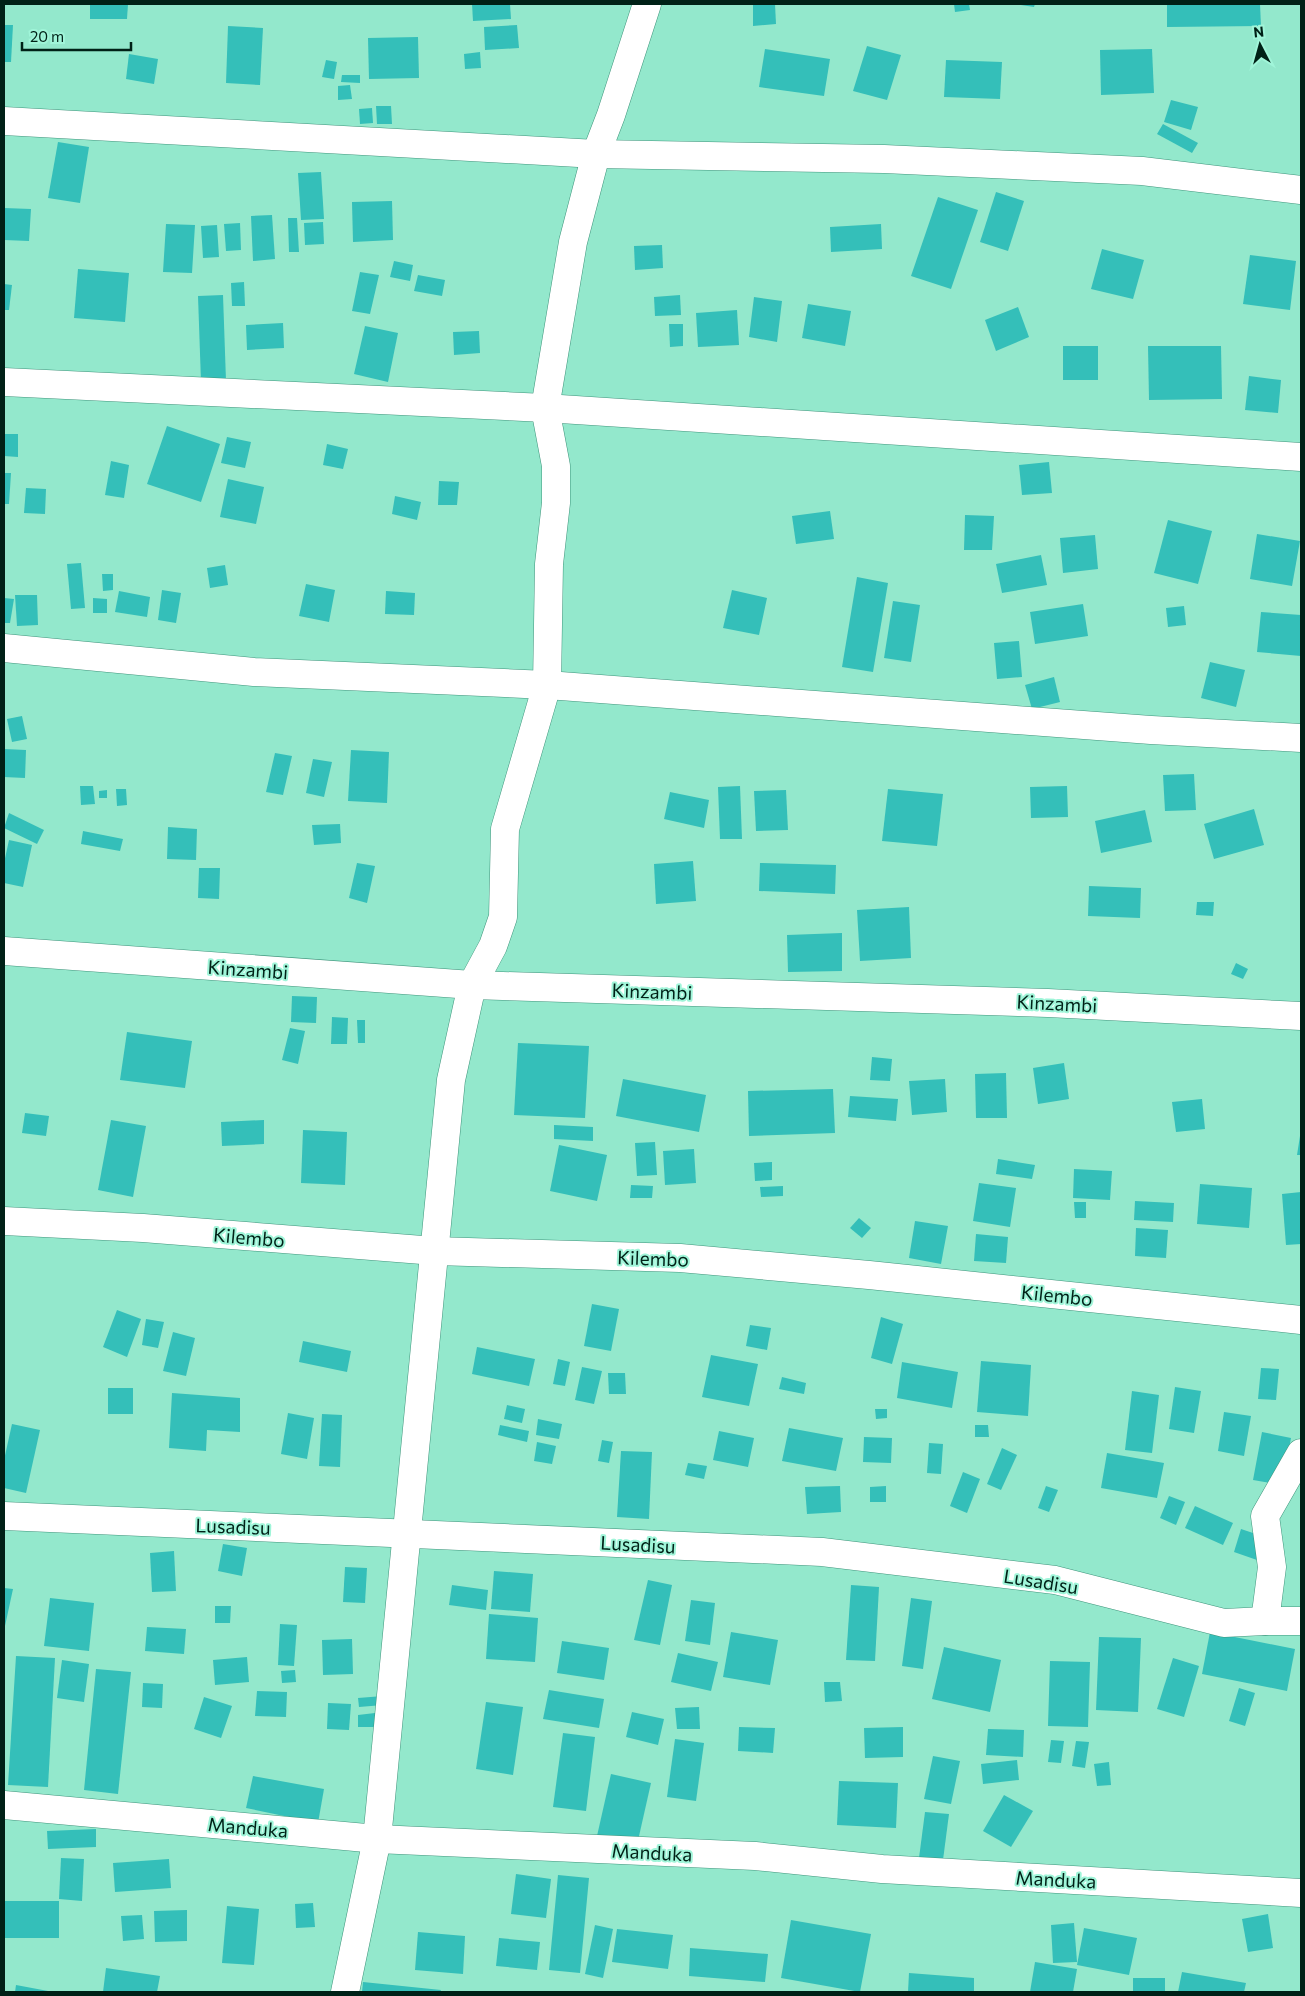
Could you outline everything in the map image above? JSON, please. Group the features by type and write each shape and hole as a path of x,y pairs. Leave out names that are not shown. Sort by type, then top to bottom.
{"street":[{"path":"345,1992 377,1839 451,1080 472,985 493,946 503,917 505,829 547,685 549,564 556,466 545,408 573,242 596,154 614,106 647,4"},
{"path":"4,121 596,154 884,159 1142,171 1301,190"},
{"path":"4,382 545,408 1301,456"},
{"path":"4,648 254,672 547,685 1151,730 1301,738"},
{"name":"Kinzambi","path":"4,951 472,985 1048,1002 1301,1016"},
{"name":"Kilembo","path":"4,1221 144,1228 435,1251 680,1258 869,1275 1301,1320"},
{"path":"1265,1621 1272,1566 1265,1516 1301,1452"},
{"name":"Lusadisu","path":"4,1516 822,1552 1055,1580 1224,1623 1301,1621"},
{"name":"Manduka","path":"4,1805 377,1839 755,1856 882,1869 1301,1893"}],"building":[{"path":"90,4 128,4 127,19 90,19"},
{"path":"472,4 510,4 511,19 473,21"},
{"path":"753,4 775,4 776,24 753,26"},
{"path":"954,4 969,4 970,10 955,12"},
{"path":"1015,4 1035,4 1034,7"},
{"path":"1167,4 1260,4 1261,26 1167,27"},
{"path":"4,25 13,25 11,62 4,62"},
{"path":"517,25 519,48 485,50 484,27"},
{"path":"228,26 263,28 260,85 226,83"},
{"path":"418,37 419,78 369,79 368,38"},
{"path":"867,46 901,55 887,100 853,91"},
{"path":"765,49 830,59 824,96 759,87"},
{"path":"1152,49 1154,93 1101,95 1100,50"},
{"path":"480,52 481,68 465,69 464,54"},
{"path":"129,54 158,59 154,84 126,79"},
{"path":"326,60 337,62 334,79 322,77"},
{"path":"946,60 1002,62 1000,99 944,97"},
{"path":"342,75 360,75 360,83 341,82"},
{"path":"350,85 352,99 338,100 338,86"},
{"path":"1171,100 1198,107 1191,130 1164,122"},
{"path":"376,106 391,106 392,124 377,124"},
{"path":"372,108 373,123 360,124 359,109"},
{"path":"1163,124 1198,143 1192,153 1157,134"},
{"path":"58,142 89,147 80,203 48,198"},
{"path":"321,172 324,219 301,220 298,173"},
{"path":"996,192 1024,201 1008,251 980,242"},
{"path":"938,197 978,210 951,289 911,276"},
{"path":"392,201 393,240 353,242 352,202"},
{"path":"4,208 31,209 29,241 4,240"},
{"path":"272,215 275,259 253,261 251,216"},
{"path":"288,218 297,218 299,252 289,252"},
{"path":"323,222 324,244 305,245 304,223"},
{"path":"240,223 241,250 226,251 224,224"},
{"path":"166,224 195,225 192,273 163,272"},
{"path":"881,224 882,249 831,252 830,227"},
{"path":"217,225 219,257 203,258 201,226"},
{"path":"662,245 663,268 635,270 634,246"},
{"path":"1102,249 1144,260 1133,299 1091,289"},
{"path":"1250,255 1296,261 1290,310 1243,304"},
{"path":"394,261 413,265 410,281 390,277"},
{"path":"78,269 129,273 125,322 74,318"},
{"path":"360,272 379,275 370,314 352,311"},
{"path":"418,275 445,280 442,296 414,291"},
{"path":"244,282 245,306 232,306 231,283"},
{"path":"4,284 12,285 9,310 4,310"},
{"path":"223,295 226,381 201,382 198,296"},
{"path":"680,295 681,315 655,316 654,297"},
{"path":"754,297 782,301 777,342 749,337"},
{"path":"808,304 851,311 845,346 802,338"},
{"path":"1018,307 1029,337 996,351 985,320"},
{"path":"737,310 739,345 698,347 696,313"},
{"path":"283,323 284,348 247,350 246,325"},
{"path":"669,324 683,324 683,346 670,347"},
{"path":"365,326 398,333 388,382 354,374"},
{"path":"479,331 480,353 454,355 453,332"},
{"path":"1063,346 1098,346 1098,380 1063,380"},
{"path":"1148,346 1221,346 1222,399 1149,400"},
{"path":"1249,376 1281,380 1278,413 1245,410"},
{"path":"167,426 220,444 201,502 147,484"},
{"path":"4,434 18,434 18,457 4,456"},
{"path":"227,437 251,442 245,468 221,463"},
{"path":"327,444 348,449 343,469 323,465"},
{"path":"111,461 129,465 124,498 105,495"},
{"path":"1049,462 1052,493 1022,495 1019,465"},
{"path":"4,473 11,473 9,504 4,504"},
{"path":"228,479 264,487 256,524 220,517"},
{"path":"439,481 459,482 457,505 438,505"},
{"path":"26,488 46,489 45,514 24,513"},
{"path":"395,496 421,502 417,520 392,514"},
{"path":"830,511 834,539 796,544 792,516"},
{"path":"965,515 994,516 992,550 964,550"},
{"path":"1168,520 1212,531 1198,584 1154,573"},
{"path":"1257,534 1300,541 1292,586 1250,579"},
{"path":"1095,535 1098,569 1063,573 1060,538"},
{"path":"1041,555 1047,585 1002,593 996,564"},
{"path":"81,563 85,608 71,609 67,564"},
{"path":"225,565 228,585 210,588 207,568"},
{"path":"102,574 113,574 113,590 103,591"},
{"path":"857,577 888,583 873,672 842,667"},
{"path":"306,584 335,590 329,622 299,616"},
{"path":"162,590 181,593 176,623 158,620"},
{"path":"732,590 767,598 759,635 723,628"},
{"path":"119,591 150,597 147,617 115,612"},
{"path":"386,591 415,593 414,615 385,614"},
{"path":"15,595 37,595 38,625 17,626"},
{"path":"4,598 14,599 10,623 4,623"},
{"path":"93,598 107,599 107,613 93,613"},
{"path":"893,601 920,605 911,662 884,658"},
{"path":"1083,604 1088,636 1035,644 1030,612"},
{"path":"1184,606 1186,625 1168,627 1166,608"},
{"path":"1261,612 1301,615 1301,656 1257,652"},
{"path":"1019,641 1022,677 997,679 994,643"},
{"path":"1210,662 1245,670 1236,707 1201,698"},
{"path":"1054,677 1060,702 1032,709 1025,685"},
{"path":"22,716 27,739 12,742 7,719"},
{"path":"4,749 26,750 25,778 4,777"},
{"path":"351,750 389,752 387,803 348,801"},
{"path":"275,753 292,756 283,795 266,792"},
{"path":"313,759 332,762 324,797 306,793"},
{"path":"1194,774 1196,810 1165,811 1163,775"},
{"path":"80,786 93,786 95,804 81,805"},
{"path":"740,786 742,839 720,839 718,787"},
{"path":"1067,786 1068,817 1031,818 1030,787"},
{"path":"116,789 126,789 127,805 117,806"},
{"path":"888,789 943,794 937,846 882,841"},
{"path":"107,790 107,798 99,798 99,791"},
{"path":"786,790 788,830 756,831 754,791"},
{"path":"670,792 709,800 704,828 664,819"},
{"path":"1254,809 1264,845 1214,859 1204,824"},
{"path":"1145,810 1152,842 1101,853 1095,821"},
{"path":"9,813 44,830 37,844 4,828"},
{"path":"340,824 341,843 314,845 312,825"},
{"path":"168,827 197,829 196,860 167,859"},
{"path":"83,831 123,839 120,851 81,844"},
{"path":"9,840 32,845 23,887 4,883 4,863"},
{"path":"693,861 696,901 656,904 654,864"},
{"path":"357,863 375,866 367,903 349,898"},
{"path":"760,863 836,865 835,894 759,891"},
{"path":"199,868 220,868 219,899 198,898"},
{"path":"1089,886 1141,888 1140,918 1088,916"},
{"path":"1197,902 1214,902 1213,916 1196,915"},
{"path":"909,907 911,958 860,961 857,910"},
{"path":"842,933 842,971 788,972 787,935"},
{"path":"1236,963 1248,969 1243,979 1231,974"},
{"path":"292,996 317,997 316,1023 291,1022"},
{"path":"332,1017 348,1018 347,1044 331,1044"},
{"path":"357,1020 365,1020 365,1043 358,1043"},
{"path":"290,1028 305,1031 298,1064 282,1060"},
{"path":"127,1032 192,1041 185,1088 120,1080"},
{"path":"518,1043 589,1046 585,1118 514,1115"},
{"path":"872,1057 892,1059 890,1081 870,1080"},
{"path":"1064,1063 1069,1099 1038,1104 1033,1068"},
{"path":"1006,1073 1007,1118 976,1118 975,1074"},
{"path":"623,1079 706,1095 699,1132 616,1116"},
{"path":"945,1079 947,1112 912,1115 909,1081"},
{"path":"833,1089 835,1133 749,1136 748,1091"},
{"path":"850,1096 898,1099 896,1121 848,1117"},
{"path":"1202,1099 1205,1129 1176,1132 1172,1102"},
{"path":"25,1113 49,1116 46,1136 22,1133"},
{"path":"111,1120 146,1126 133,1197 98,1190"},
{"path":"264,1120 264,1144 222,1146 221,1122"},
{"path":"554,1125 593,1127 593,1141 554,1139"},
{"path":"303,1130 347,1132 345,1185 301,1183"},
{"path":"1300,1136 1301,1155 1297,1155"},
{"path":"655,1142 657,1175 637,1176 635,1143"},
{"path":"559,1145 607,1155 597,1201 550,1191"},
{"path":"694,1149 696,1183 665,1185 663,1151"},
{"path":"998,1159 1035,1165 1032,1179 996,1174"},
{"path":"772,1162 772,1180 755,1181 754,1163"},
{"path":"1074,1169 1112,1171 1110,1200 1073,1198"},
{"path":"979,1183 1016,1188 1010,1227 973,1221"},
{"path":"1200,1184 1252,1188 1249,1228 1197,1224"},
{"path":"631,1185 653,1186 652,1198 630,1198"},
{"path":"783,1186 783,1196 761,1197 760,1187"},
{"path":"1301,1192 1301,1244 1286,1245 1282,1194"},
{"path":"1135,1201 1174,1203 1173,1222 1134,1220"},
{"path":"1074,1202 1086,1202 1086,1218 1075,1218"},
{"path":"859,1218 871,1228 862,1238 850,1228"},
{"path":"915,1221 948,1226 941,1264 909,1258"},
{"path":"1136,1228 1168,1230 1166,1258 1135,1256"},
{"path":"976,1234 1008,1237 1006,1263 974,1261"},
{"path":"592,1304 619,1309 611,1351 584,1346"},
{"path":"117,1310 141,1319 127,1357 103,1347"},
{"path":"881,1317 903,1324 892,1364 871,1358"},
{"path":"146,1319 164,1322 158,1348 142,1345"},
{"path":"750,1325 771,1328 767,1350 746,1346"},
{"path":"173,1332 195,1338 186,1376 163,1371"},
{"path":"303,1341 351,1351 347,1372 299,1362"},
{"path":"477,1347 535,1359 529,1386 472,1374"},
{"path":"711,1355 758,1364 749,1406 702,1397"},
{"path":"558,1359 570,1362 565,1386 553,1384"},
{"path":"981,1361 1031,1365 1028,1416 977,1412"},
{"path":"902,1362 958,1372 952,1408 897,1398"},
{"path":"582,1367 602,1371 594,1404 575,1400"},
{"path":"1261,1368 1279,1369 1276,1400 1258,1399"},
{"path":"608,1373 625,1373 626,1394 609,1394"},
{"path":"782,1377 806,1383 804,1394 779,1389"},
{"path":"1175,1387 1201,1391 1194,1433 1169,1429"},
{"path":"108,1388 133,1388 133,1414 108,1414"},
{"path":"1132,1391 1159,1395 1152,1453 1125,1450"},
{"path":"172,1393 240,1398 240,1432 207,1430 206,1451 169,1448"},
{"path":"507,1405 525,1409 522,1423 504,1419"},
{"path":"875,1409 887,1409 887,1418 876,1419"},
{"path":"1224,1412 1251,1416 1244,1456 1218,1451"},
{"path":"288,1413 314,1418 307,1459 281,1454"},
{"path":"322,1414 342,1415 340,1467 319,1466"},
{"path":"538,1419 562,1424 559,1439 536,1435"},
{"path":"12,1424 40,1430 26,1493 4,1488 4,1460"},
{"path":"500,1425 529,1431 527,1442 498,1435"},
{"path":"975,1425 988,1425 989,1437 975,1437"},
{"path":"789,1428 843,1438 836,1471 782,1461"},
{"path":"719,1431 754,1438 748,1467 713,1460"},
{"path":"1262,1432 1291,1438 1282,1485 1253,1480"},
{"path":"864,1437 892,1438 891,1463 863,1462"},
{"path":"602,1440 613,1442 609,1463 598,1461"},
{"path":"537,1442 556,1446 552,1464 534,1461"},
{"path":"929,1443 943,1444 941,1474 927,1473"},
{"path":"1002,1448 1017,1455 1001,1490 987,1484"},
{"path":"621,1451 652,1452 649,1519 617,1517"},
{"path":"1107,1453 1164,1463 1157,1498 1101,1488"},
{"path":"688,1463 707,1466 704,1479 685,1475"},
{"path":"963,1472 980,1479 967,1513 950,1506"},
{"path":"840,1486 841,1512 807,1514 805,1487"},
{"path":"886,1486 886,1502 870,1502 870,1487"},
{"path":"1046,1486 1058,1490 1049,1512 1038,1508"},
{"path":"1169,1496 1185,1502 1176,1525 1160,1518"},
{"path":"1195,1506 1233,1523 1223,1545 1185,1528"},
{"path":"1241,1529 1265,1537 1257,1560 1234,1552"},
{"path":"223,1544 247,1548 242,1576 218,1571"},
{"path":"174,1551 176,1591 152,1592 150,1553"},
{"path":"345,1567 367,1568 365,1603 343,1602"},
{"path":"494,1571 533,1574 530,1612 491,1609"},
{"path":"648,1580 672,1585 660,1645 634,1640"},
{"path":"452,1585 488,1590 486,1610 449,1605"},
{"path":"851,1585 879,1587 875,1661 846,1660"},
{"path":"4,1588 13,1589 5,1626 4,1626"},
{"path":"50,1598 94,1603 89,1651 44,1646"},
{"path":"911,1598 932,1601 923,1669 902,1666"},
{"path":"691,1600 715,1603 710,1645 685,1641"},
{"path":"215,1606 231,1606 230,1623 215,1623"},
{"path":"489,1614 538,1618 535,1662 486,1659"},
{"path":"280,1624 297,1625 294,1666 278,1665"},
{"path":"147,1627 186,1629 184,1654 145,1651"},
{"path":"731,1632 778,1640 770,1685 723,1677"},
{"path":"1210,1632 1295,1649 1287,1691 1202,1674"},
{"path":"1099,1637 1141,1638 1138,1712 1096,1710"},
{"path":"352,1639 353,1674 323,1675 322,1640"},
{"path":"562,1641 609,1648 604,1680 557,1673"},
{"path":"944,1647 1001,1660 990,1712 932,1699"},
{"path":"678,1653 718,1662 711,1691 671,1682"},
{"path":"16,1656 55,1658 48,1787 8,1785"},
{"path":"247,1657 249,1682 215,1685 213,1660"},
{"path":"1173,1658 1199,1666 1184,1717 1157,1709"},
{"path":"62,1660 89,1664 84,1702 57,1698"},
{"path":"1050,1661 1090,1662 1088,1727 1048,1726"},
{"path":"96,1669 131,1672 118,1794 84,1790"},
{"path":"295,1670 296,1682 282,1683 281,1671"},
{"path":"824,1682 840,1682 842,1701 825,1702"},
{"path":"143,1683 163,1684 162,1708 142,1707"},
{"path":"1239,1688 1255,1693 1245,1726 1229,1721"},
{"path":"549,1690 604,1699 599,1728 543,1719"},
{"path":"257,1691 287,1692 286,1717 255,1716"},
{"path":"383,1696 383,1705 359,1707 358,1698"},
{"path":"204,1697 232,1706 221,1738 194,1729"},
{"path":"486,1702 523,1707 513,1775 476,1769"},
{"path":"328,1703 351,1704 349,1730 327,1729"},
{"path":"699,1707 700,1729 677,1729 675,1708"},
{"path":"632,1712 664,1719 658,1745 626,1737"},
{"path":"375,1713 376,1727 358,1727 358,1715"},
{"path":"739,1727 775,1728 773,1753 738,1751"},
{"path":"903,1727 903,1757 865,1758 864,1728"},
{"path":"988,1729 1024,1730 1023,1757 986,1755"},
{"path":"563,1733 595,1737 586,1811 553,1807"},
{"path":"675,1739 704,1743 696,1801 667,1797"},
{"path":"1051,1740 1064,1741 1061,1763 1048,1762"},
{"path":"1076,1741 1089,1742 1085,1768 1072,1766"},
{"path":"933,1756 960,1761 951,1804 924,1799"},
{"path":"1017,1760 1019,1780 983,1784 981,1764"},
{"path":"1109,1762 1111,1785 1097,1786 1094,1764"},
{"path":"611,1774 651,1783 637,1845 597,1836"},
{"path":"253,1776 324,1789 318,1823 246,1808"},
{"path":"839,1781 898,1783 896,1828 837,1825"},
{"path":"1004,1795 1033,1811 1011,1847 983,1831"},
{"path":"925,1812 949,1814 943,1860 919,1858"},
{"path":"96,1829 96,1847 48,1849 47,1831"},
{"path":"61,1858 84,1859 82,1901 59,1899"},
{"path":"169,1859 171,1888 115,1892 113,1863"},
{"path":"516,1874 551,1879 546,1918 511,1914"},
{"path":"558,1875 589,1878 580,1973 549,1970"},
{"path":"4,1901 59,1901 59,1938 4,1938"},
{"path":"313,1903 315,1927 296,1928 295,1904"},
{"path":"227,1906 259,1909 254,1965 222,1963"},
{"path":"187,1910 187,1941 155,1942 154,1911"},
{"path":"1268,1914 1273,1948 1248,1952 1242,1919"},
{"path":"142,1915 144,1939 123,1941 121,1916"},
{"path":"791,1920 871,1934 860,1992 781,1978"},
{"path":"1074,1923 1077,1962 1053,1963 1051,1925"},
{"path":"595,1925 613,1929 603,1978 585,1974"},
{"path":"1084,1928 1137,1938 1129,1975 1077,1965"},
{"path":"617,1929 673,1935 668,1969 612,1962"},
{"path":"418,1932 465,1936 463,1974 415,1970"},
{"path":"499,1938 540,1942 537,1970 496,1966"},
{"path":"690,1948 768,1954 765,1982 689,1976"},
{"path":"1035,1962 1077,1969 1073,1992 1030,1992"},
{"path":"106,1968 160,1976 157,1992 103,1992"},
{"path":"1182,1972 1246,1983 1244,1992 1178,1992"},
{"path":"909,1973 974,1978 974,1992 908,1992"},
{"path":"1133,1978 1165,1978 1165,1992 1133,1992"},
{"path":"363,1982 441,1990 440,1992 362,1992"},
{"path":"16,1985 48,1991 48,1992 15,1992"}]}
